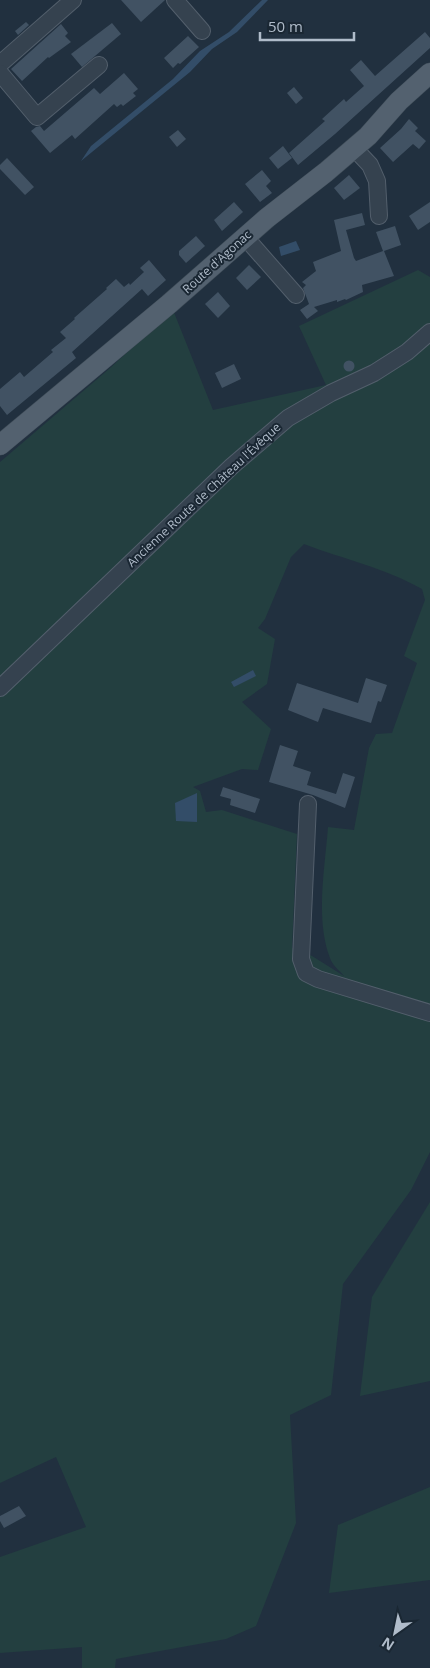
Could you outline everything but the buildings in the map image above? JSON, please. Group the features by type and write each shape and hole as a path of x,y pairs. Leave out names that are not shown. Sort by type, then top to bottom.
{"main road":[{"name":"Route d'Agonac","path":"0,445 169,304 245,236 368,136 399,102 430,73"}],"street":[{"path":"0,64 73,0"},
{"path":"175,0 202,31"},
{"path":"0,73 37,117 99,65"},
{"path":"354,148 370,165 377,181 379,216"},
{"path":"245,236 296,295"},
{"name":"Ancienne Route de Château l'Évêque","path":"0,688 232,466 288,418 331,393 374,372 407,352 430,332"},
{"path":"308,804 301,959 306,973 318,979 430,1013"}],"green space":[{"path":"418,270 430,277 430,1152 411,1190 343,1284 331,1395 290,1415 296,1523 256,1626 226,1639 116,1659 115,1668 82,1668 82,1647 0,1653 0,1557 86,1527 56,1457 0,1483 0,462 109,369 173,310 213,410 326,385 299,326","holes":["304,544 393,575 422,589 425,600 404,656 417,663 392,733 376,734 369,748 354,830 328,827 322,893 323,927 325,943 331,961 344,976 312,956 292,948 297,834 222,810 206,812 200,791 193,787 242,769 258,770 271,729 242,702 267,684 275,639 258,628 265,619 291,557"]},
{"path":"430,1202 430,1381 360,1396 372,1297"},
{"path":"430,1487 430,1580 329,1593 338,1525"}],"water":[{"path":"262,0 268,0 237,32 212,49 190,72 81,161 91,146 173,79 200,51 229,32"},
{"path":"296,241 300,250 281,256 279,247"},
{"path":"253,670 256,676 234,687 231,682"},
{"path":"197,793 197,822 176,821 175,803"}]}
